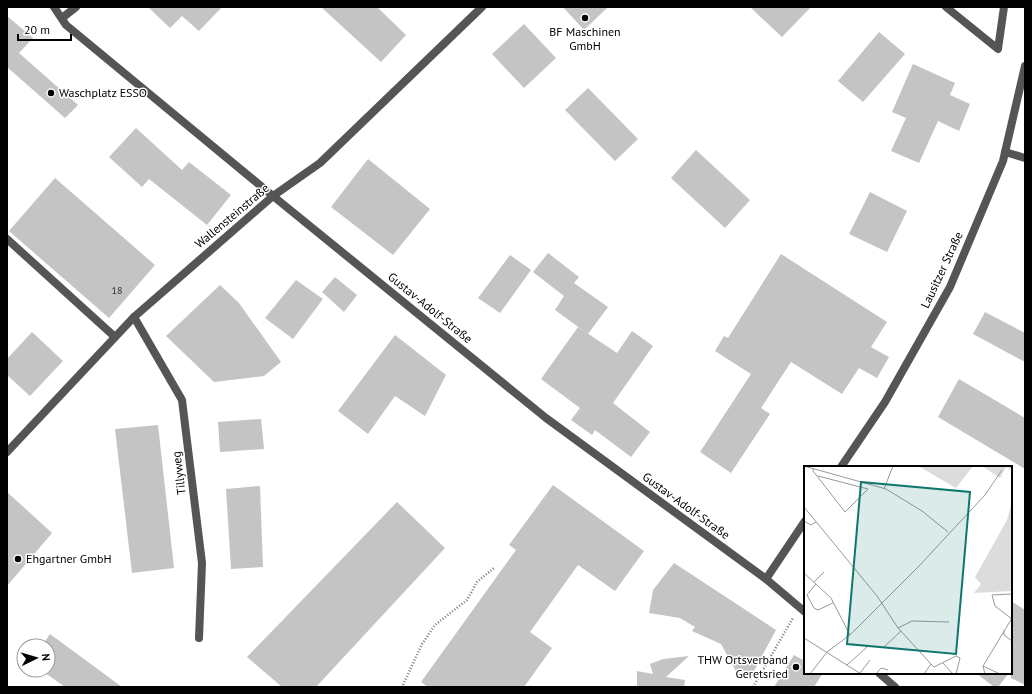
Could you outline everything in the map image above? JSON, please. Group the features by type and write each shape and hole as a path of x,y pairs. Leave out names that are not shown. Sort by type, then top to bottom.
{"street":[{"name":"Gustav-Adolf-Straße","path":"54,7 72,30 546,418 766,579 802,610"},
{"path":"62,18 76,7"},
{"name":"Wallensteinstraße","path":"7,452 134,317 273,196 320,163 482,7"},
{"path":"946,7 998,49 1004,7"},
{"name":"Lausitzer Straße","path":"842,466 885,402 950,287 1003,160 1025,66"},
{"path":"1005,152 1025,158"},
{"path":"7,239 116,337"},
{"name":"Tillyweg","path":"134,317 182,400 202,563 199,638"},
{"path":"766,579 804,522"},
{"path":"880,674 895,687"}],"path":[{"path":"403,685 422,644 435,625 467,600 477,582 494,568"},
{"path":"753,687 802,610"}],"building":[{"path":"148,7 222,7 199,31 182,16 170,28"},
{"path":"321,7 377,7 406,35 381,62"},
{"name":"BF Maschinen GmbH","path":"563,7 608,7 584,30"},
{"path":"750,7 811,7 782,37"},
{"path":"7,16 33,38 19,53 78,105 65,118 7,67"},
{"path":"524,24 556,58 524,88 492,54"},
{"path":"879,32 905,54 863,102 838,81"},
{"path":"913,64 955,83 950,95 970,104 959,131 938,121 919,163 891,151 906,118 892,112"},
{"path":"588,88 638,139 615,161 565,110"},
{"path":"136,128 182,170 189,162 231,195 207,225 149,179 142,187 109,157"},
{"path":"696,150 750,200 725,228 671,178"},
{"path":"368,159 430,209 393,255 331,207"},
{"path":"55,178 155,265 109,318 9,231"},
{"path":"870,192 907,211 887,252 849,234"},
{"path":"548,253 579,277 574,283 608,307 588,334 555,310 564,296 533,272"},
{"path":"781,254 887,322 871,347 889,357 877,378 859,368 842,394 791,362 761,408 770,414 731,473 700,452 751,374 715,351 724,336 728,338"},
{"path":"510,255 531,270 500,313 478,298"},
{"path":"335,277 357,295 344,312 322,292"},
{"path":"296,280 323,299 293,339 265,318"},
{"path":"220,285 239,303 281,362 264,376 214,382 166,336"},
{"path":"985,312 1025,333 1025,362 973,334"},
{"path":"578,327 617,353 632,331 653,346 613,403 650,432 631,457 595,430 592,435 571,420 580,408 541,379"},
{"path":"32,332 63,361 30,396 7,375 7,359"},
{"path":"395,335 446,375 425,416 395,396 368,434 338,411"},
{"path":"959,379 1025,418 1025,469 938,417"},
{"path":"261,419 264,449 220,452 218,422"},
{"path":"158,425 174,568 132,573 115,429"},
{"path":"553,485 644,551 615,591 578,565 530,632 552,648 524,687 428,687 421,682 516,550 509,545"},
{"path":"260,486 263,567 231,569 226,489"},
{"name":"Ehgartner GmbH","path":"7,492 52,533 7,586"},
{"path":"397,502 445,548 316,687 282,687 247,657"},
{"path":"674,563 776,630 754,671 738,675 721,644 692,631 695,627 680,618 649,613 653,590"},
{"path":"1012,602 1025,610 1025,685 1011,678"},
{"path":"50,634 55,638 47,638"},
{"path":"56,638 122,687 65,687 52,678 56,678"},
{"name":"THW Ortsverband Geretsried","path":"794,655 804,660 804,674 822,674 814,687 774,687"},
{"path":"689,656 666,677 685,680 684,687 637,687 637,671 653,674 650,664 663,659"},
{"path":"977,674 1008,674 998,687 994,687"}],"place":[{"name":"BF Maschinen GmbH","path":"585,18"},
{"name":"Waschplatz ESSO","path":"51,93"},
{"name":"Ehgartner GmbH","path":"18,559"},
{"name":"THW Ortsverband Geretsried","path":"796,667"}]}
